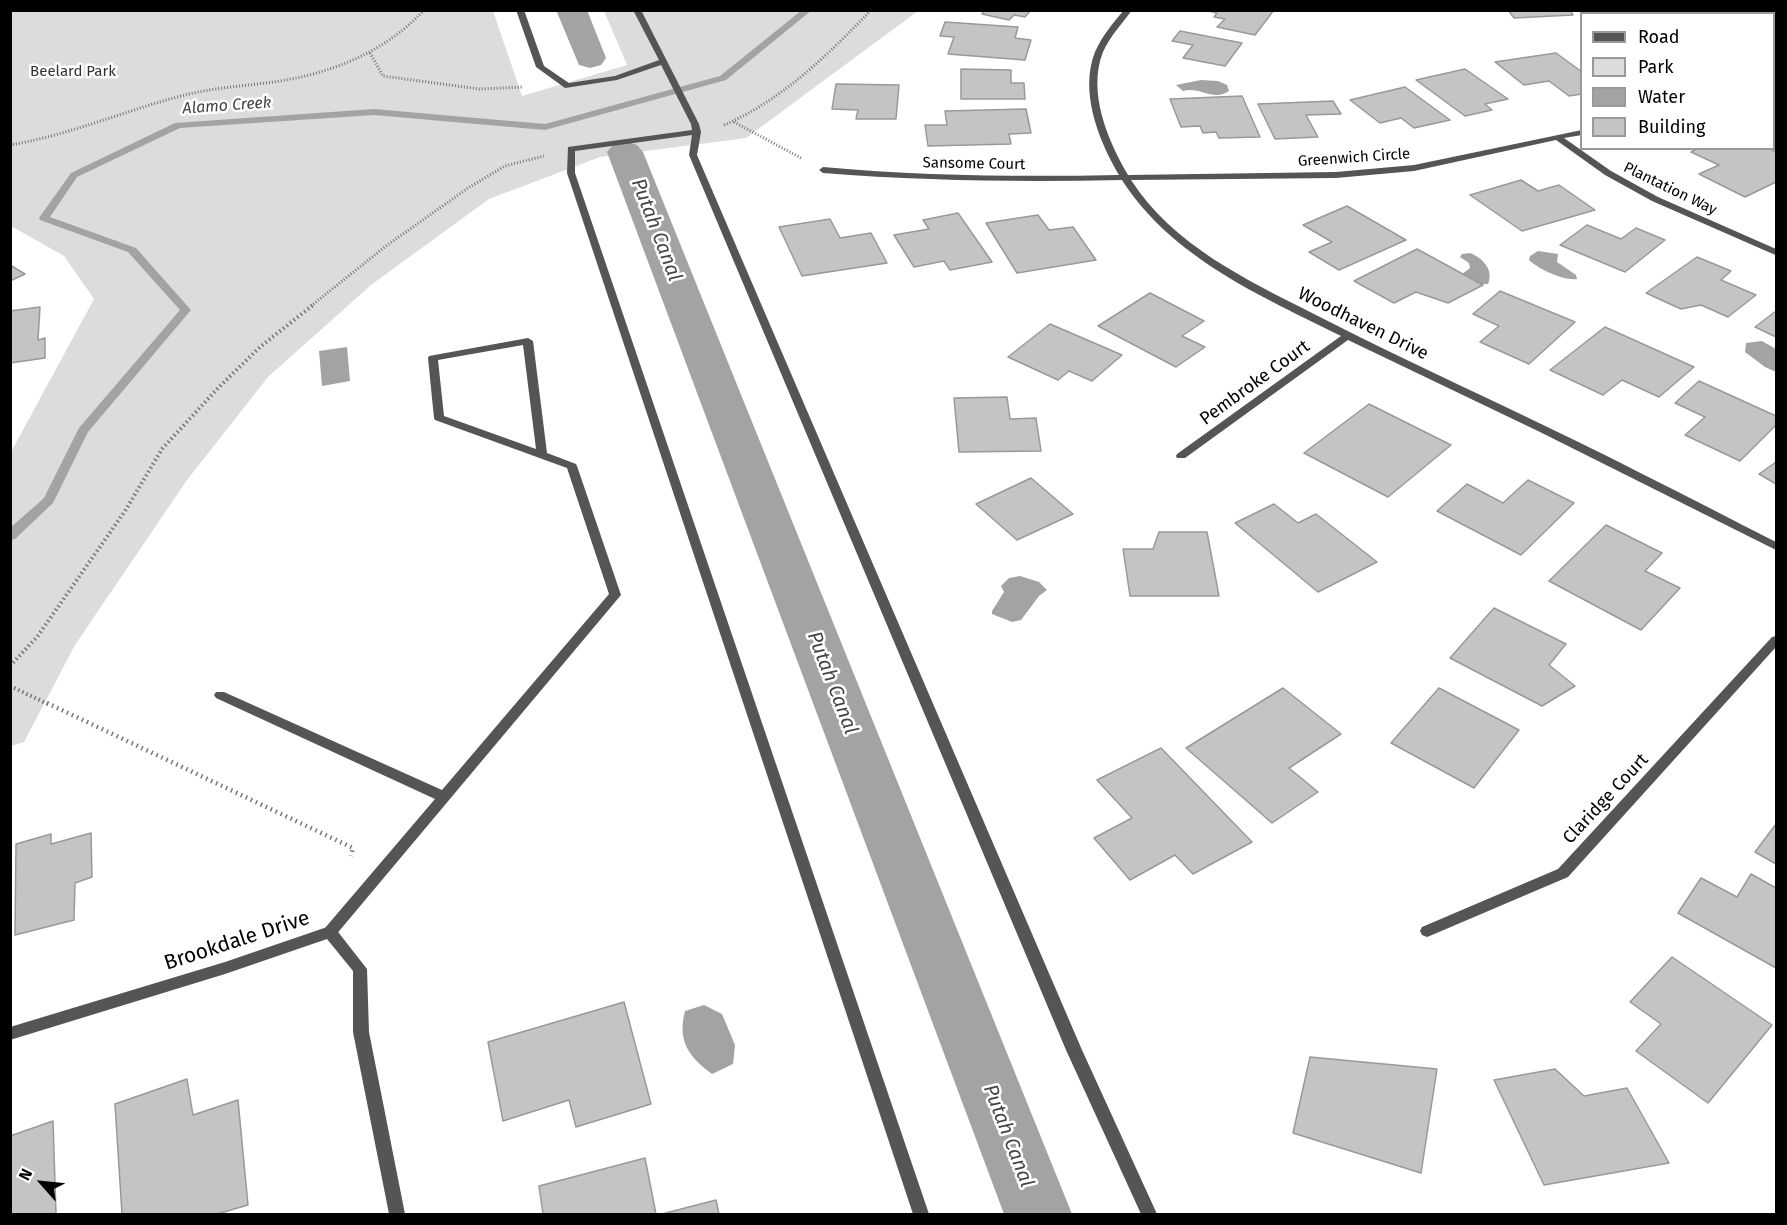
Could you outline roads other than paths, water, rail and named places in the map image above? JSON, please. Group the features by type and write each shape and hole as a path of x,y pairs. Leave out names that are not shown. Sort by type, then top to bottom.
{"street":[{"path":"520,10 540,67 568,86 617,78 664,61"},
{"path":"637,10 696,128 693,155 1074,1050 1149,1215"},
{"name":"Woodhaven Drive","path":"1129,10 1109,31 1093,68 1094,103 1113,156 1125,178 1148,210 1196,252 1347,336 1511,414 1776,546"},
{"path":"696,128 571,149 571,173 921,1215"},
{"name":"Greenwich Circle","path":"1125,178 1336,175 1403,169 1580,132"},
{"name":"Plantation Way","path":"1558,138 1608,173 1655,199 1776,252"},
{"name":"Sansome Court","path":"823,170 892,176 1125,178"},
{"name":"Pembroke Court","path":"1181,456 1347,336"},
{"path":"330,932 615,595 572,466 439,418 433,358 528,341 542,455"},
{"name":"Claridge Court","path":"1427,931 1563,873 1776,640"},
{"path":"220,695 444,797"},
{"name":"Brookdale Drive","path":"10,1034 225,968 330,932 360,969 361,1032 397,1215"}],"water":[{"path":"1201,80 1218,81 1227,85 1229,91 1212,95 1195,90 1183,91 1176,85"},
{"path":"1538,251 1558,254 1557,262 1576,275 1577,279 1558,276 1529,260 1530,256"},
{"path":"1470,253 1486,265 1490,274 1488,284 1481,284 1462,274 1470,268 1469,263 1460,257 1462,254"},
{"path":"1762,341 1776,349 1776,372 1745,352 1746,343"},
{"path":"347,347 350,381 322,386 319,351"},
{"path":"1020,576 1039,582 1047,590 1039,596 1021,620 1012,622 992,614 1004,592 1001,586 1009,578"},
{"path":"704,1005 722,1014 735,1045 733,1064 712,1074 691,1055 684,1040 685,1011"}],"waterway":[{"name":"Putah Canal","path":"571,10 590,58"},
{"name":"Alamo Creek","path":"10,536 49,500 83,431 186,310 132,250 44,218 74,175 178,125 374,112 545,127 723,78 808,10"},
{"name":"Putah Canal","path":"625,152 1038,1214"}],"park label":[{"name":"Beelard Park","path":"73,72"}]}
